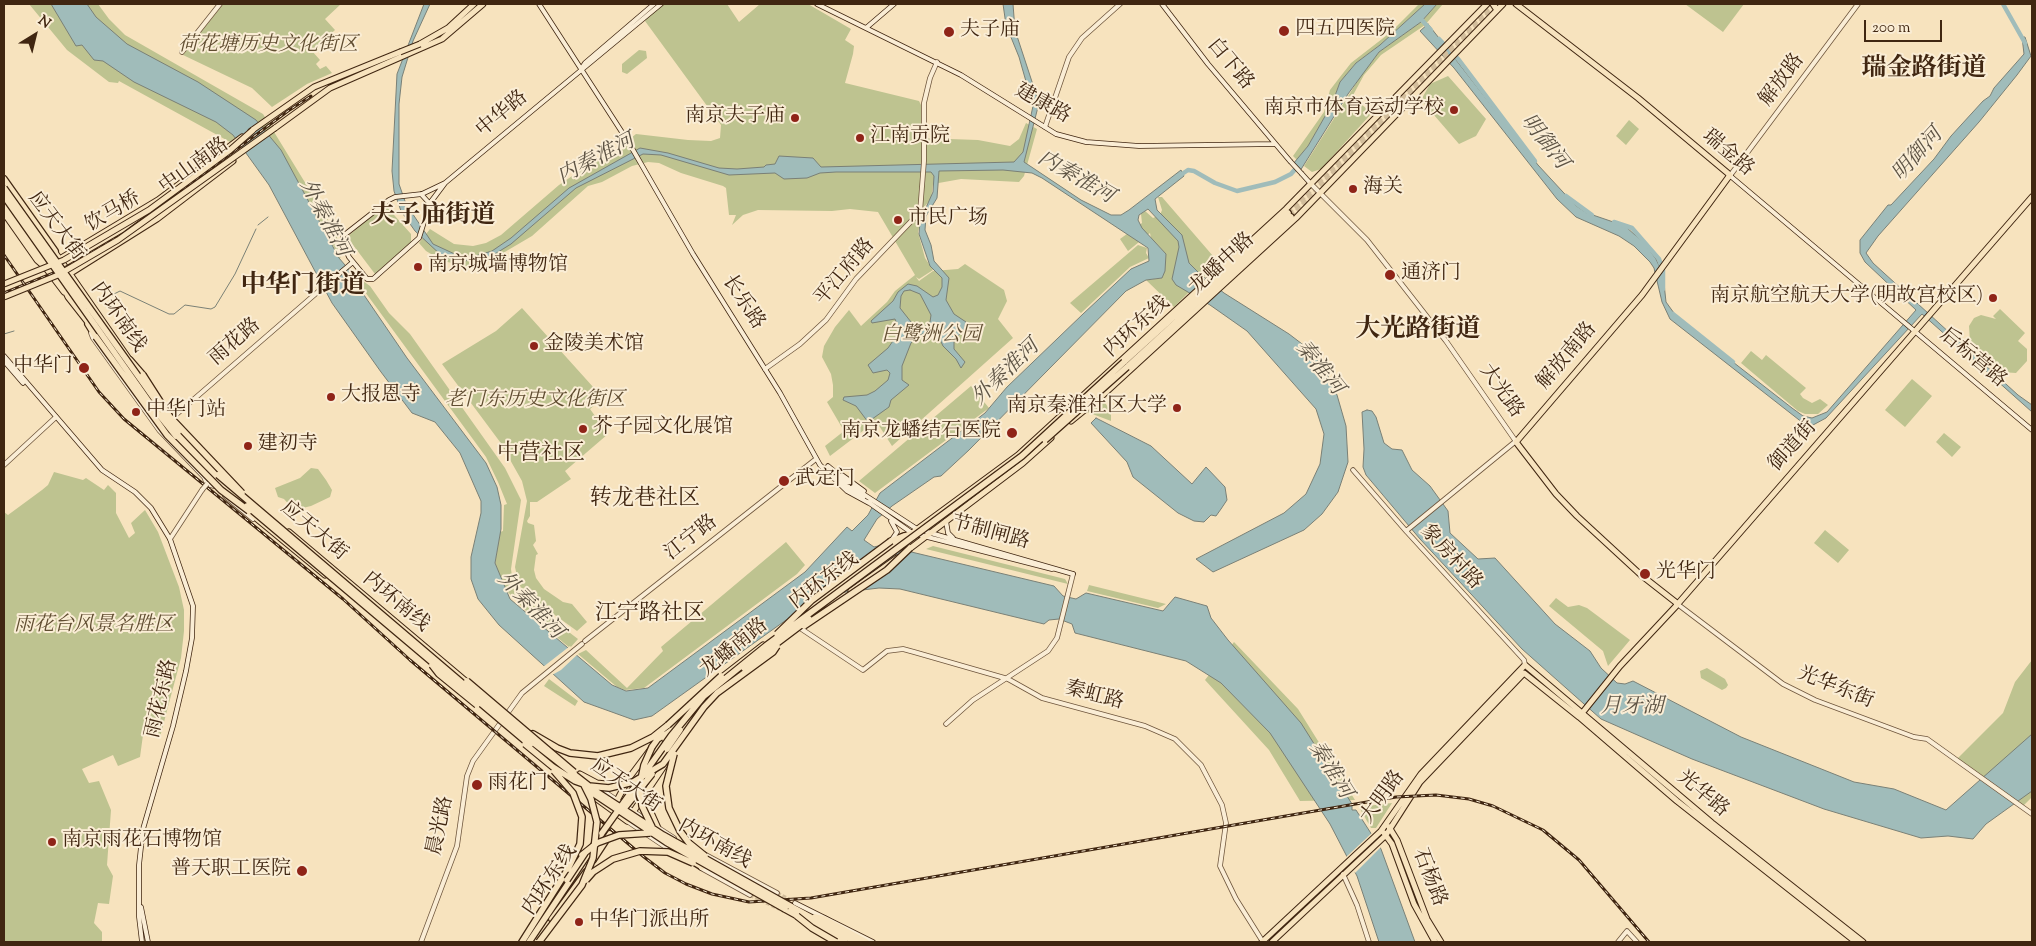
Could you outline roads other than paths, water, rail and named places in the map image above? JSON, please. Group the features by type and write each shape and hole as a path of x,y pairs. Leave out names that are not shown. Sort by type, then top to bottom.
{"highway":[{"path":"4,179 55,251"},
{"name":"内环南线","path":"4,188 161,410 218,475 247,501 528,743 600,799 666,842 856,942"},
{"name":"内环南线","path":"4,196 164,422 217,480 427,655"},
{"path":"4,206 47,266"},
{"path":"1197,291 1216,283 1290,214"},
{"name":"内环东线","path":"537,942 615,813 692,708 710,690 767,645 1022,456 1216,283"},
{"path":"1164,330 1177,308"},
{"path":"1164,330 1187,319"},
{"path":"88,324 178,446 221,490 238,504 262,518"},
{"path":"130,360 170,417 247,501"},
{"name":"内环东线","path":"615,813 710,694 1023,459 1125,364"},
{"path":"767,645 812,600 891,541 904,536"},
{"path":"615,813 633,799 717,693 772,652 783,639 853,595 888,570 910,548"},
{"path":"427,655 447,664 528,731 577,775 586,787 597,822 596,849 582,885"},
{"path":"427,655 439,674 538,756 575,781 589,786 609,788 633,782 647,776 663,764 688,726"},
{"path":"702,867 663,841 648,820 642,806 640,784 644,765 652,747 710,684 750,658"},
{"path":"528,731 557,748 584,755 598,756 631,748 670,727"},
{"path":"615,813 663,744 670,727"},
{"path":"676,744 667,778 666,794 669,808 680,831 689,843 706,857"},
{"path":"526,942 568,869 580,844 583,830 579,806 573,792 538,756"},
{"path":"546,914 601,829 609,825 610,834 575,888 552,919"},
{"name":"内环东线","path":"526,942 609,825"},
{"path":"568,869 582,854 597,843 619,835 638,832 674,840 779,897 787,907"},
{"path":"537,942 582,885 604,864 622,855 640,851 668,852 702,867 768,902 787,907"},
{"name":"内环南线","path":"787,907 797,916 845,942"},
{"path":"806,915 824,919 866,942"},
{"path":"797,916 812,928 836,942"},
{"path":"537,942 547,928"}],"main road":[{"path":"421,46 448,28 474,4"},
{"path":"47,266 151,204 279,110 314,87 442,39 483,4"},
{"name":"龙蟠中路","path":"1290,214 1311,184 1487,4"},
{"path":"1493,4 1496,10"},
{"name":"龙蟠中路","path":"1216,283 1290,214 1320,192 1503,4"},
{"name":"中山南路","path":"4,297 66,271 118,240 330,88 401,55"},
{"name":"饮马桥","path":"4,284 64,260 149,210 230,151 253,130"},
{"path":"71,273 157,219 251,145"},
{"path":"1343,151 1345,160 1351,160"},
{"name":"应天大街","path":"4,183 40,234 71,273 170,420 232,484 552,754"},
{"name":"御道街","path":"1581,715 1620,666 1678,604 2032,197"},
{"name":"应天大街","path":"4,201 31,242"},
{"name":"应天大街","path":"4,213 37,260 47,266 88,324 99,335 160,429 267,529 500,721 627,821"},
{"path":"1642,295 1690,230"},
{"name":"龙蟠中路","path":"910,548 1023,463 1187,319 1199,300 1197,291"},
{"name":"龙蟠中路","path":"904,536 912,533 1018,455 1177,308 1199,300"},
{"path":"278,538 285,528"},
{"name":"龙蟠南路","path":"615,813 617,801 629,778 658,740 710,687 904,536"},
{"name":"龙蟠南路","path":"627,821 649,791 688,726 710,698 800,628 910,548"},
{"path":"1641,575 1678,604"},
{"path":"794,621 800,628"},
{"name":"光华路","path":"1525,665 1677,801 1856,942"},
{"name":"大明路","path":"1389,826 1421,774 1525,665"},
{"name":"大明路","path":"1262,942 1382,835 1420,782 1524,673 1581,715"},
{"name":"光华路","path":"1581,715 1712,824 1863,942"},
{"path":"580,774 606,784 621,782 629,778 629,790 632,793 637,796 649,791 649,808 658,828"},
{"name":"石杨路","path":"1389,826 1427,919 1441,942"},
{"name":"石杨路","path":"1382,835 1392,844 1414,904 1434,942"},
{"path":"1272,942 1349,866"}],"street":[{"path":"182,52 220,4"},
{"path":"539,4 581,69"},
{"name":"中华路","path":"581,69 584,63 654,4"},
{"name":"中华路","path":"445,183 421,194 395,197 343,236 343,244 351,264 367,279 372,280 419,238 430,204 445,183 661,4"},
{"name":"建康路","path":"817,4 937,62 1056,134 1086,142 1118,145 1208,147 1274,144"},
{"path":"866,28 894,4"},
{"path":"1046,127 1069,57 1082,38 1120,4"},
{"name":"白下路","path":"1162,4 1274,144 1290,161"},
{"name":"瑞金路","path":"1516,4 1638,98 1916,331"},
{"name":"解放路","path":"1730,175 1858,4"},
{"name":"平江府路","path":"766,369 800,344 826,320 856,279 920,212 924,180 924,103 930,78 937,62"},
{"name":"长乐路","path":"581,69 631,148 693,254 766,369 816,459 869,503 917,529"},
{"name":"大光路","path":"1290,161 1367,240 1446,341 1516,442 1556,494 1641,575"},
{"path":"1690,230 1730,175"},
{"path":"421,194 430,204"},
{"name":"解放南路","path":"1406,531 1516,442 1642,295 1668,260"},
{"name":"雨花路","path":"160,429 351,264"},
{"name":"后标营路","path":"1916,331 2032,430"},
{"path":"4,356 56,417"},
{"path":"4,361 56,417"},
{"path":"4,465 56,417"},
{"name":"雨花东路","path":"56,417 102,470 135,492 151,508 170,538 193,606 192,638 173,726 143,829 139,866 139,917 142,942"},
{"path":"160,429 204,477 207,484 170,538"},
{"name":"江宁路","path":"505,715 522,693 539,678 816,459"},
{"name":"长乐路","path":"826,468 872,498 912,533 927,536"},
{"name":"象房村路","path":"1353,470 1524,660 1525,665"},
{"name":"应天大街","path":"207,484 213,485 267,529"},
{"path":"890,515 896,528 891,541"},
{"path":"946,521 948,533 955,540"},
{"name":"节制闸路","path":"917,529 927,536 1056,569"},
{"name":"节制闸路","path":"927,536 955,540 1073,574 1056,638 1048,652 1008,679"},
{"name":"光华东街","path":"1678,604 1783,684 1815,700 1914,737 1927,739 2032,814"},
{"name":"秦虹路","path":"800,628 863,670 887,651 903,649 1008,679 1042,698 1155,730 1175,740 1187,749 1200,765 1222,805 1226,822 1220,866 1236,899 1262,942"},
{"path":"946,724 973,700 1008,679"},
{"name":"晨光路","path":"421,942 457,846 467,776 479,750 505,715"},
{"name":"应天大街","path":"552,754 617,801 674,838 777,893"},
{"name":"应天大街","path":"627,821 677,855 750,894"},
{"path":"526,942 590,850"},
{"path":"547,928 595,853"},
{"path":"1343,874 1369,942"},
{"name":"雨花东路","path":"140,905 145,917 148,942"},
{"path":"787,907 840,942"},
{"path":"787,907 873,942"},
{"path":"1618,942 1627,931 1637,942"}],"water":[{"name":"秦淮河","path":"51,4 87,4 96,17 127,44 198,82 256,120 281,150 339,258 351,272 351,276 407,358 486,463 497,487 501,505 501,529 495,563 510,599 612,685 626,691 648,688 805,572 847,527 852,531 868,515 880,493 985,413 1007,387 1131,269 1149,261 1148,248 1032,173 1003,170 939,171 937,198 926,216 925,230 931,245 934,261 949,278 946,300 954,314 966,322 964,330 954,340 954,349 965,362 961,368 956,359 943,346 935,329 920,335 911,343 902,366 902,380 909,385 891,400 889,407 868,422 856,406 843,400 844,397 867,395 888,380 890,373 887,370 873,373 868,365 888,348 900,331 895,319 872,323 871,321 908,284 917,286 933,297 938,295 942,287 942,278 930,266 919,234 920,221 933,192 934,176 931,172 836,172 820,173 807,178 784,179 775,173 729,175 661,155 643,154 576,188 511,244 490,257 480,260 459,261 442,256 415,231 401,211 394,191 392,171 397,74 424,4 430,4 413,41 402,77 399,104 399,184 406,204 433,244 459,256 472,257 492,251 511,238 569,188 640,148 668,153 719,168 737,169 764,167 775,164 779,156 813,158 821,167 1014,162 1023,152 1033,106 1019,57 1006,25 1003,4 1013,4 1015,30 1039,103 1024,162 1081,200 1111,215 1121,215 1129,210 1181,170 1184,176 1155,199 1157,210 1182,235 1189,263 1199,273 1224,293 1289,334 1310,350 1325,370 1337,395 1346,426 1348,462 1338,492 1322,514 1304,530 1213,572 1196,559 1284,513 1306,494 1320,464 1324,434 1316,409 1247,331 1210,305 1176,285 1172,279 1179,247 1178,241 1148,209 1139,215 1138,220 1142,228 1166,254 1165,271 1162,278 1146,280 1126,291 969,450 941,476 934,477 892,506 877,519 864,540 874,547 882,545 1054,586 1063,596 1076,599 1086,593 1163,611 1175,597 1207,606 1211,618 1228,640 1301,723 1352,804 1352,810 1356,810 1381,849 1415,942 1379,942 1357,876 1330,824 1270,733 1221,683 1186,661 1075,633 1072,624 1059,619 1049,620 1044,624 900,589 879,588 821,595 652,716 634,720 584,702 499,625 478,599 471,579 471,557 481,513 481,501 460,453 435,422 412,413 381,372 332,303 269,185 233,135 216,122 134,82 103,61 94,60 82,45 76,46","holes":["910,290 920,294 931,315 930,322 923,328 915,327 900,308 901,296 904,291"]},
{"path":"1425,4 1437,4 1421,22 1379,52 1348,94 1300,171 1293,164 1308,146 1332,104 1340,82 1356,63 1380,45"},
{"path":"1428,24 1538,165 1575,205 1587,213 1625,226 1645,244 1656,259 1663,274 1666,302 1679,320 1792,408 1803,416 1812,418 1827,412 1916,310 1865,262 1860,253 1860,240 1888,205 1891,205 1934,159 1951,136 1983,101 1990,96 1994,88 2024,54 2022,37 2025,37 2031,56 1979,122 1878,236 1866,253 1873,263 2018,395 2032,405 2032,412 1922,314 1826,418 1813,425 1803,423 1670,319 1662,302 1654,268 1634,246 1619,236 1576,217 1557,199 1454,68 1420,31"},
{"name":"月牙湖","path":"1372,411 1376,417 1384,443 1392,449 1402,450 1412,470 1430,486 1448,511 1450,533 1478,559 1495,558 1555,624 1590,651 1601,668 1617,683 1625,684 1633,681 1741,737 1854,782 1894,789 1946,810 2032,734 2032,791 1986,824 1973,839 1948,836 1921,838 1824,809 1692,759 1601,719 1522,649 1420,539 1366,475 1363,467 1362,412"},
{"path":"1096,418 1151,446 1192,484 1206,467 1225,487 1227,500 1216,516 1211,515 1204,522 1194,521 1178,513 1133,477 1127,462 1091,423"}],"waterway":[{"name":"明御河","path":"2003,4 2025,43"},
{"name":"明御河","path":"1419,17 1431,30"},
{"name":"明御河","path":"1439,39 1459,60 1535,161"},
{"path":"1179,176 1188,170 1194,171 1215,183 1237,191 1275,182 1291,174 1298,166"},
{"name":"明御河","path":"1566,196 1592,215"},
{"path":"258,225 268,217"},
{"name":"明御河","path":"1614,222 1632,228 1659,259 1661,265"},
{"path":"98,302 120,291 169,314 174,314 185,305 211,309 215,307 235,274 256,229"},
{"name":"明御河","path":"1663,270 1663,289"},
{"name":"明御河","path":"1673,314 1733,362"},
{"path":"4,334 14,331"}],"tunnel":[{"path":"1288,213 1492,4"},
{"path":"1291,217 1498,4"},
{"path":"777,893 795,903"},
{"path":"750,895 780,909"}],"railway":[{"path":"4,293 61,270 124,233 311,96"},
{"path":"4,255 99,392 124,419 343,599 410,660 644,857 665,873 686,884 712,894 749,902 811,898 1396,797 1436,795 1469,799 1493,806 1543,830 1579,860 1649,942"}],"place":[{"name":"四五四医院","path":"1284,31"},
{"name":"夫子庙","path":"949,32"},
{"name":"南京市体育运动学校","path":"1454,110"},
{"name":"南京夫子庙","path":"795,118"},
{"name":"江南贡院","path":"860,138"},
{"name":"海关","path":"1353,189"},
{"name":"市民广场","path":"898,220"},
{"name":"南京城墙博物馆","path":"418,267"},
{"name":"通济门","path":"1390,275"},
{"name":"南京航空航天大学(明故宫校区)","path":"1993,298"},
{"name":"金陵美术馆","path":"534,346"},
{"name":"中华门","path":"84,368"},
{"name":"大报恩寺","path":"331,397"},
{"name":"南京秦淮社区大学","path":"1177,408"},
{"name":"中华门站","path":"136,412"},
{"name":"芥子园文化展馆","path":"583,429"},
{"name":"南京龙蟠结石医院","path":"1012,433"},
{"name":"建初寺","path":"248,446"},
{"name":"武定门","path":"784,481"},
{"name":"光华门","path":"1645,574"},
{"name":"雨花门","path":"477,785"},
{"name":"南京雨花石博物馆","path":"52,842"},
{"name":"普天职工医院","path":"302,871"},
{"name":"中华门派出所","path":"579,922"}],"district":[{"name":"瑞金路街道","path":"1924,71"},
{"name":"夫子庙街道","path":"433,218"},
{"name":"中华门街道","path":"303,288"},
{"name":"大光路街道","path":"1418,332"},
{"name":"中营社区","path":"541,455"},
{"name":"转龙巷社区","path":"645,500"},
{"name":"江宁路社区","path":"650,615"}],"park label":[{"name":"荷花塘历史文化街区","path":"268,47"},
{"name":"白鹭洲公园","path":"931,337"},
{"name":"老门东历史文化街区","path":"535,402"},
{"name":"雨花台风景名胜区","path":"94,627"}],"water label":[{"name":"内秦淮河","path":"597,161"},
{"name":"内秦淮河","path":"1075,179"},
{"name":"外秦淮河","path":"323,219"},
{"name":"外秦淮河","path":"1007,374"},
{"name":"外秦淮河","path":"529,607"}]}
